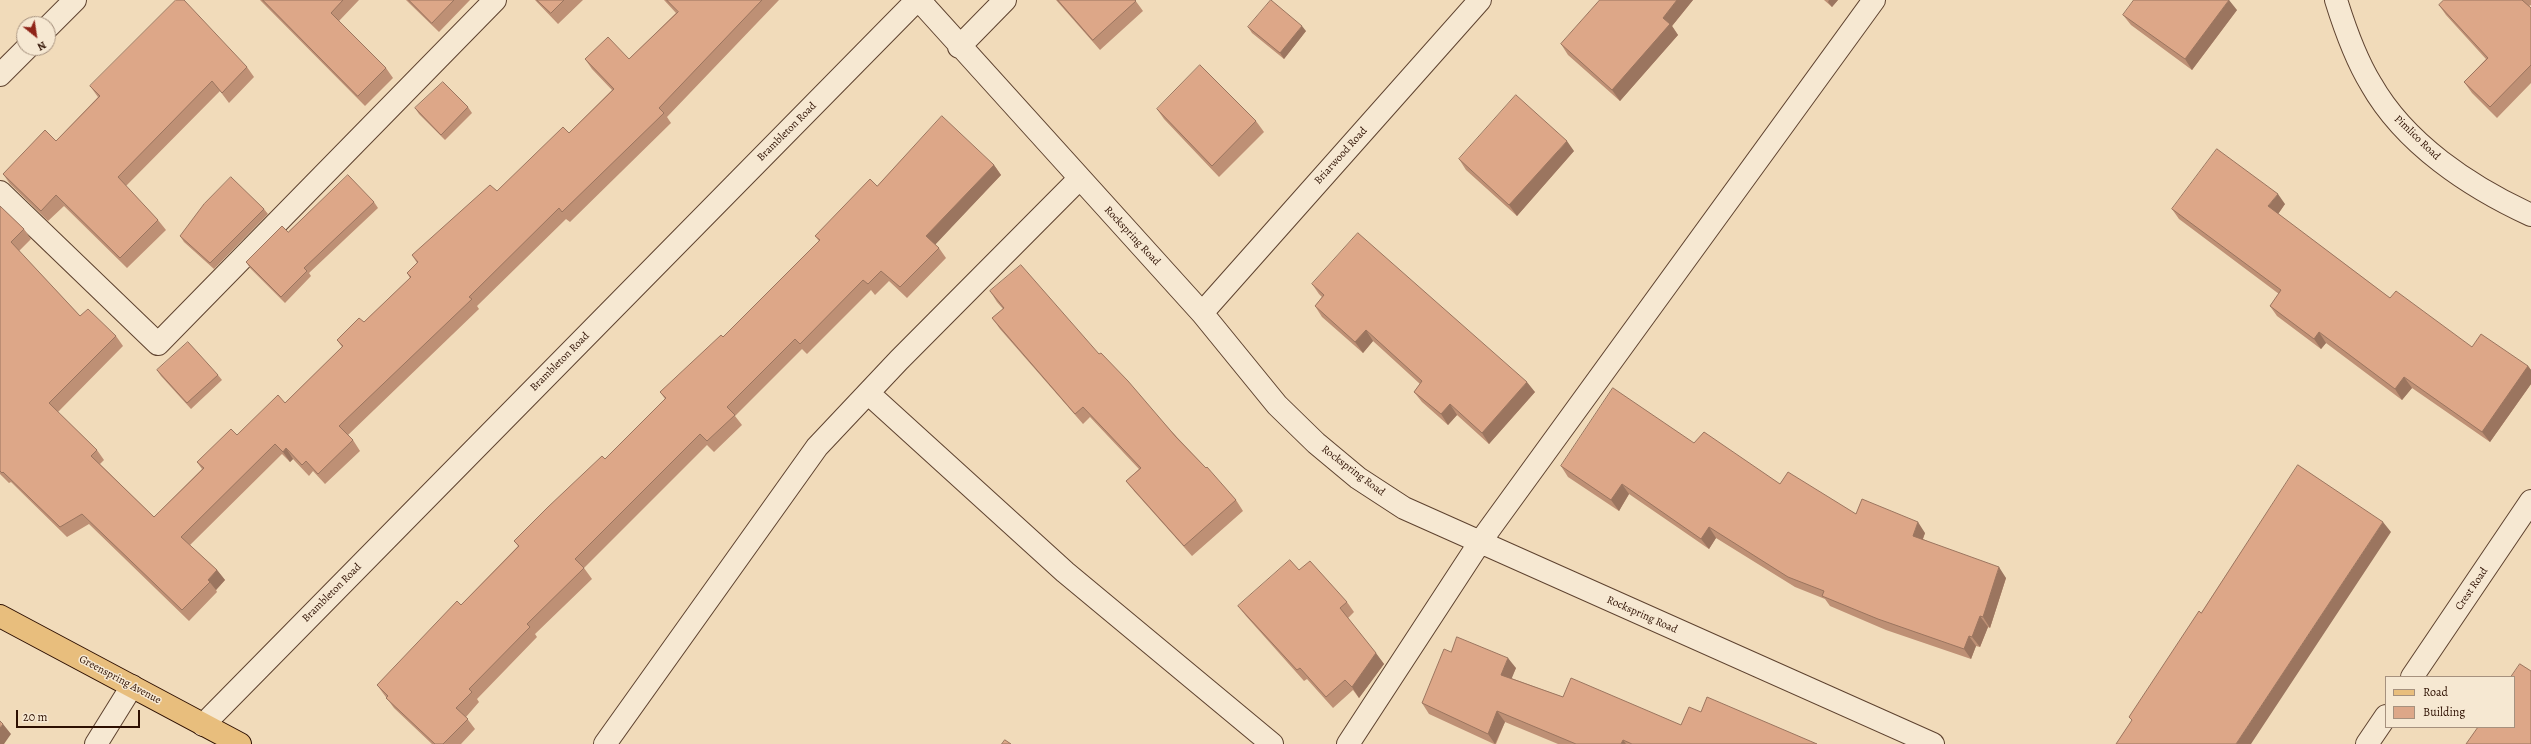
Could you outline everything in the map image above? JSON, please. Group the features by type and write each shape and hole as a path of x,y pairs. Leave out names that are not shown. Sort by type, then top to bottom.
{"main road":[{"name":"Greenspring Avenue","path":"0,616 240,744"}],"street":[{"path":"56,19 75,0"},
{"path":"0,192 158,344 495,0"},
{"name":"Rockspring Road","path":"918,0 959,47 1202,313 1277,405 1322,448 1358,478 1404,508 1933,744"},
{"name":"Brambleton Road","path":"203,725 918,0"},
{"path":"959,47 1005,0"},
{"name":"Briarwood Road","path":"1202,313 1480,0"},
{"path":"1348,744 1480,542 1874,0"},
{"name":"Pimlico Road","path":"2336,0 2353,51 2371,86 2400,123 2431,154 2462,176 2531,215"},
{"path":"0,75 19,56"},
{"path":"605,744 817,447 868,393 1079,179"},
{"path":"868,393 1065,572 1272,744"},
{"name":"Crest Road","path":"2413,676 2531,501"},
{"path":"96,744 132,686"},
{"path":"2367,744 2385,717"}],"building":[{"path":"176,0 184,0 247,67 222,93 212,81 118,177 158,220 120,258 56,195 41,211 3,174 45,130 56,141 100,96 90,86"},
{"path":"263,0 343,0 331,13 386,68 358,96"},
{"path":"409,0 454,0 432,23"},
{"path":"537,0 564,0 551,13"},
{"path":"667,0 762,0 659,108 664,113 562,212 559,208 469,297 472,299 339,426 353,440 318,474 306,461 302,465 286,448 283,452 275,444 181,537 217,570 208,580 210,582 182,610 82,514 60,527 3,472 2,473 0,471 0,206 24,229 11,242 80,316 88,309 116,336 49,403 97,450 91,456 154,517 204,468 197,462 231,429 237,435 278,395 285,403 343,346 337,340 359,318 364,322 411,277 407,273 418,262 412,255 490,185 497,191 563,127 569,133 614,89 585,59 608,37 629,59 678,12"},
{"path":"1058,0 1135,0 1136,1 1093,40"},
{"path":"1271,0 1302,26 1280,53 1248,27"},
{"path":"1600,0 1677,0 1663,18 1670,24 1612,90 1561,44"},
{"path":"2134,0 2229,0 2185,59 2123,15"},
{"path":"2444,0 2522,0 2531,8 2531,65 2490,107 2464,82 2488,58 2439,5"},
{"path":"1200,65 1256,121 1212,166 1157,109"},
{"path":"443,82 468,107 441,135 415,108"},
{"path":"1516,95 1567,141 1509,205 1459,159"},
{"path":"942,116 994,165 926,236 939,248 900,287 881,271 868,284 863,280 800,344 795,339 727,407 735,415 707,441 700,434 575,559 584,568 527,624 530,627 469,689 472,692 456,708 468,719 443,744 435,744 386,698 388,696 377,685 457,601 461,605 519,546 514,541 548,507 602,456 605,459 666,398 660,392 721,335 723,337 820,240 815,236 870,179 877,186"},
{"path":"2217,149 2278,194 2268,206 2390,298 2396,291 2472,347 2481,334 2528,366 2482,432 2404,377 2395,389 2319,332 2314,339 2270,306 2281,290 2172,209"},
{"path":"348,175 374,202 304,268 307,271 281,297 246,262 282,226 288,232"},
{"path":"231,177 264,209 210,263 180,236 204,204"},
{"path":"1358,233 1527,382 1482,433 1450,404 1441,414 1414,392 1422,381 1366,330 1355,342 1315,306 1324,295 1312,284"},
{"path":"1021,265 1099,354 1101,353 1128,381 1176,437 1206,468 1207,467 1236,500 1184,546 1126,481 1141,468 1083,407 1075,414 992,318 1004,308 990,291"},
{"path":"188,342 218,375 187,403 157,370"},
{"path":"1613,388 1694,443 1704,432 1780,484 1788,472 1856,514 1862,499 1918,522 1913,536 1999,567 1983,617 1980,616 1972,637 1969,636 1964,649 1878,619 1822,596 1824,591 1788,577 1709,527 1701,539 1622,484 1611,500 1561,466"},
{"path":"2298,465 2383,522 2236,744 2116,744 2132,720 2129,717 2199,611 2201,613"},
{"path":"1290,560 1299,570 1310,561 1347,602 1340,608 1376,653 1352,687 1345,680 1326,697 1300,668 1297,670 1238,606"},
{"path":"1457,637 1508,658 1501,675 1563,697 1571,678 1681,725 1689,707 1701,712 1707,697 1817,744 1632,744 1623,740 1621,744 1576,744 1497,711 1488,734 1422,703 1444,649 1451,652"},
{"path":"2520,664 2531,671 2531,744 2466,744 2477,728 2515,728 2515,676 2512,676"},
{"path":"0,721 3,724 0,728"},
{"path":"1005,740 1011,744 1002,744"}]}
